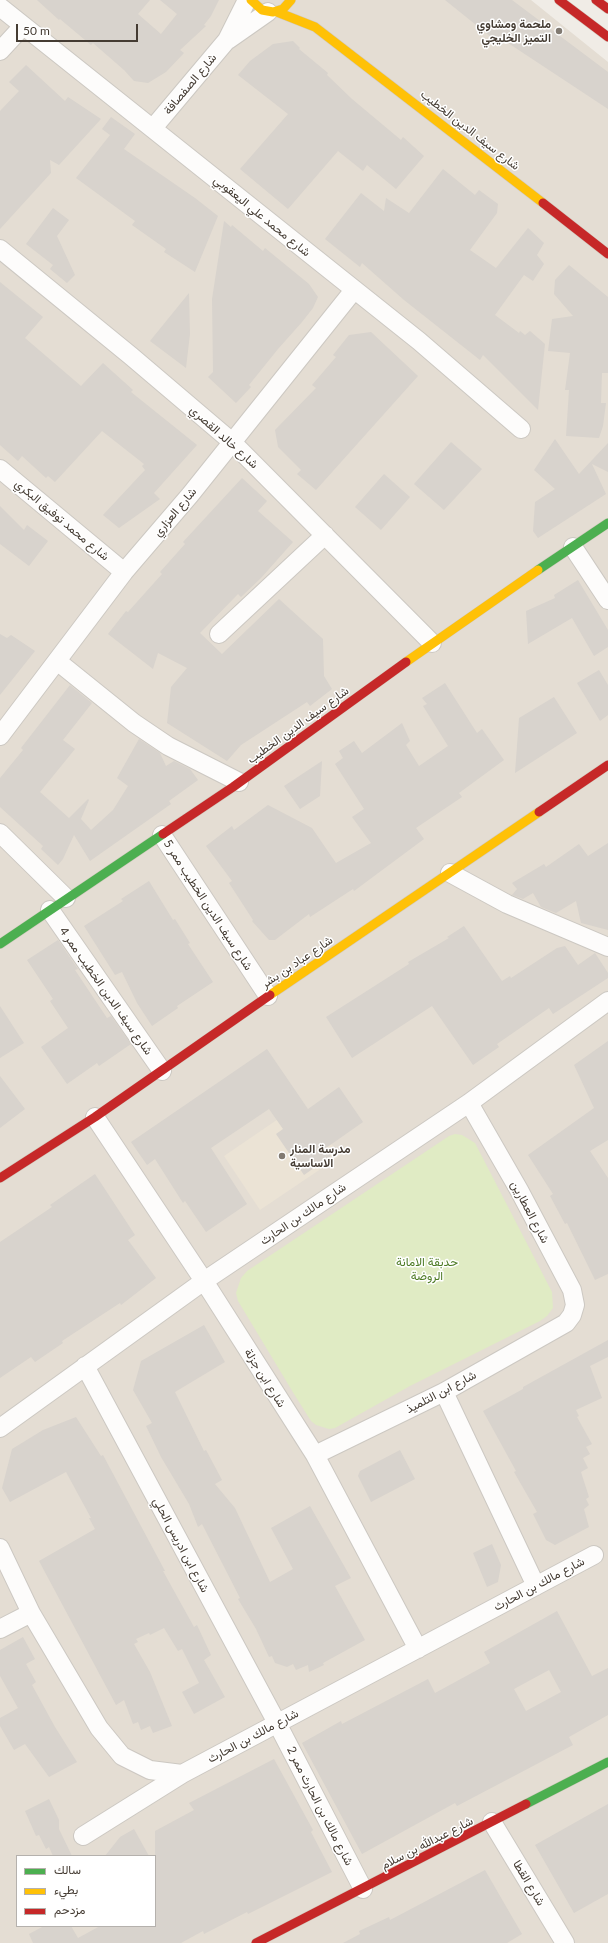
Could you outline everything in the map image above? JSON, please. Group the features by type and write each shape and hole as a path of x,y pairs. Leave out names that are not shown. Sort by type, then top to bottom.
{"main road":[{"name":"شارع سيف الدين الخطيب","path":"251,0 256,7 315,27 480,153 608,254"},
{"path":"272,12 283,9 291,0"},
{"path":"559,0 608,37"},
{"path":"596,0 608,9"},
{"name":"شارع سيف الدين الخطيب","path":"307,13 315,27"},
{"name":"شارع سيف الدين الخطيب","path":"0,944 66,898 240,782 432,643 608,523"},
{"name":"شارع عباد بن بشر","path":"0,1178 95,1117 268,996 608,765"},
{"name":"شارع عبدالله بن سلام","path":"256,1943 608,1762"}],"street":[{"name":"شارع الصفصافة","path":"152,128 228,40 247,0"},
{"name":"شارع محمد علي اليعقوبي","path":"0,7 420,341 521,429"},
{"name":"شارع الصفصافة","path":"228,40 272,12"},
{"path":"0,51 23,26"},
{"name":"شارع خالد القصري","path":"0,249 131,356 231,441 432,643"},
{"name":"شارع العزاري","path":"0,736 124,572 190,495 231,441 354,290"},
{"name":"شارع محمد توفيق البكري","path":"0,469 124,572"},
{"path":"219,634 325,535"},
{"path":"573,547 608,600"},
{"path":"57,661 134,723 168,746 240,782"},
{"path":"0,832 66,898"},
{"name":"شارع سيف الدين الخطيب ممر 5","path":"162,835 268,996"},
{"path":"450,872 507,904 608,947"},
{"name":"شارع سيف الدين الخطيب ممر 4","path":"50,910 162,1071"},
{"name":"شارع مالك بن الحارث","path":"0,1428 204,1280 469,1103 608,1001"},
{"name":"شارع العطارين","path":"469,1103 519,1190 572,1290 575,1304 572,1315 566,1324"},
{"name":"شارع ابن جزلة","path":"95,1117 204,1280 315,1456 418,1649"},
{"name":"شارع ابن التلميذ","path":"315,1456 444,1392 566,1324"},
{"name":"شارع ابن ادريس الحلي","path":"86,1366 277,1723"},
{"path":"444,1392 536,1586"},
{"path":"0,1548 31,1613 99,1728 122,1756 150,1770 182,1774"},
{"name":"شارع مالك بن الحارث","path":"83,1836 182,1774 594,1555"},
{"path":"0,1629 31,1613"},
{"name":"شارع مالك بن الحارث ممر 2","path":"277,1723 363,1889"},
{"name":"شارع القطا","path":"492,1822 565,1943"}],"shaded area":[{"path":"0,0 531,0 608,62 608,1943 0,1943"},
{"name":"مدرسة المنار الاساسية","path":"303,1102 340,1156 260,1210 224,1156"}],"green space":[{"name":"حدبقة الامانة الروضة","path":"455,1134 462,1135 475,1143 552,1292 553,1308 547,1316 540,1321 410,1386 335,1428 329,1429 316,1425 311,1421 294,1394 238,1301 236,1293 241,1278 247,1271 449,1136"}],"building":[{"path":"37,0 150,0 138,14 161,34 177,14 160,0 219,0 211,16 204,25 206,26 180,50 184,53 166,72 148,83 134,81 124,70 93,43 91,45 60,19 59,20"},
{"path":"445,0 512,0 608,72 608,109 505,41 501,45"},
{"path":"293,41 300,48 299,49 328,73 327,75 352,99 401,140 403,137 424,156 396,189 367,165 363,171 338,151 288,209 240,169 288,114 238,75 250,61 273,44"},
{"path":"26,65 65,101 68,97 101,119 59,165 50,160 51,173 0,229 0,111 19,91 9,82"},
{"path":"111,117 135,134 124,149 195,198 218,216 195,272 164,252 166,249 132,225 135,221 76,178 110,135 102,129"},
{"path":"443,169 475,195 479,190 498,204 497,213 470,250 496,268 528,228 544,243 537,255 544,264 533,281 524,275 495,315 519,333 520,331 525,335 530,331 545,344 538,410 483,355 480,360 404,300 362,263 360,267 325,239 361,193 384,211 386,198 409,213"},
{"path":"53,208 69,220 57,236 75,275 67,283 50,269 53,265 26,244"},
{"path":"224,221 231,227 232,225 263,251 265,248 309,284 318,297 313,308 249,385 251,387 236,403 208,377 213,372 212,299"},
{"path":"569,265 608,297 608,373 602,373 601,403 606,403 603,426 599,438 566,436 569,390 565,390 570,353 548,351 552,319 573,316 554,294 555,280"},
{"path":"0,282 43,317 25,338 81,386 103,363 133,390 131,392 197,445 154,493 160,499 119,528 103,515 145,470 142,466 144,464 102,431 55,482 48,476 46,478 22,456 18,461 0,445"},
{"path":"189,293 190,334 186,368 150,341"},
{"path":"371,332 418,376 316,490 297,474 301,470 278,447 275,430 316,388 312,385 336,357 333,355 349,335"},
{"path":"555,439 579,474 608,443 608,472 592,464 606,494 538,538 533,531 535,502 555,489 534,470"},
{"path":"451,442 482,469 444,510 414,484"},
{"path":"384,474 410,497 381,530 355,507"},
{"path":"242,478 267,501 258,511 293,542 261,578 241,597 238,594 200,633 222,654 279,599 323,639 324,676 332,689 310,706 307,702 241,745 227,761 167,723 171,687 187,668 158,653 153,669 108,634 126,611 128,612 162,574 160,572 185,544 183,542"},
{"path":"0,506 24,530 27,525 48,541 29,566 0,544"},
{"path":"578,580 608,630 608,647 594,656 572,618 528,644 526,611 555,598 554,595"},
{"path":"0,634 7,638 11,635 35,651 0,695"},
{"path":"599,670 608,685 608,715 600,721 577,683"},
{"path":"445,683 477,733 482,729 504,760 459,793 462,797 416,828 424,839 354,891 353,889 310,917 309,914 275,940 269,940 252,921 253,920 229,883 232,881 206,846 232,826 234,830 268,805 312,828 336,863 371,843 352,817 364,809 335,764 343,758 339,751 354,741 362,753 402,723 410,741 406,745 419,766 448,746 423,706 427,704 422,698"},
{"path":"70,685 92,703 63,740 75,749 40,792 69,818 88,799 89,800 81,819 91,830 113,810 128,786 117,778 139,739 160,753 166,766 174,761 190,769 198,780 169,801 171,804 90,861 74,835 63,859 58,865 41,849 43,846 0,807 0,778 23,750 21,748"},
{"path":"554,697 577,733 515,773 519,718"},
{"path":"322,761 320,796 300,809 284,786"},
{"path":"608,843 608,930 581,923 576,901 556,913 541,907 533,893 523,899 512,895 517,889 512,883 544,864 546,867 579,844 588,856"},
{"path":"149,881 173,920 175,919 190,943 188,944 213,982 177,1006 178,1008 152,1026 137,1003 122,972 115,975 84,926 123,901 121,899"},
{"path":"464,926 502,981 510,976 511,978 557,948 565,946 578,965 595,953 608,973 608,978 553,1014 549,1008 497,1044 499,1047 473,1065 432,1006 352,1058 326,1017 409,964 408,962 449,938 447,937"},
{"path":"58,940 78,969 75,970 107,1018 111,1016 131,1044 99,1066 97,1063 67,1084 41,1047 68,1028 50,1001 53,999 27,960"},
{"path":"0,1006 24,1043 0,1058"},
{"path":"608,1041 608,1140 590,1151 608,1178 608,1274 595,1280 567,1223 565,1224 550,1196 553,1194 528,1155 594,1108 574,1065"},
{"path":"267,1049 308,1109 339,1087 363,1122 326,1148 331,1156 304,1175 276,1134 283,1129 269,1109 211,1148 247,1204 206,1232 185,1201 183,1203 155,1159 147,1165 131,1142"},
{"path":"0,1076 25,1109 0,1128"},
{"path":"95,1174 135,1235 128,1240 156,1278 121,1305 120,1303 62,1341 63,1343 35,1362 31,1357 0,1378 0,1242 52,1207 50,1205"},
{"path":"204,1325 225,1362 175,1392 204,1451 206,1450 222,1480 215,1484 235,1508 270,1582 293,1569 271,1528 310,1506 351,1578 335,1586 365,1640 323,1663 324,1665 309,1672 308,1665 296,1670 293,1664 287,1667 275,1663 272,1656 269,1657 256,1629 238,1599 240,1598 202,1524 198,1527 189,1504 161,1457 146,1426 152,1423 133,1390 141,1361"},
{"path":"608,1340 608,1357 590,1366 602,1398 576,1410 579,1416 577,1417 592,1444 586,1447 590,1454 583,1458 588,1468 581,1472 589,1497 586,1499 589,1505 584,1509 589,1527 555,1545 546,1540 533,1514 537,1512 514,1472 516,1471 483,1411"},
{"path":"76,1417 101,1456 103,1455 165,1571 163,1571 194,1627 197,1625 211,1655 204,1660 225,1697 194,1714 182,1692 199,1683 182,1649 178,1651 164,1628 150,1635 149,1633 136,1639 138,1642 134,1644 150,1672 172,1726 153,1733 150,1726 141,1730 138,1722 133,1724 124,1700 116,1705 39,1561 95,1529 89,1518 91,1518 66,1472 10,1502 2,1488 12,1449 43,1430"},
{"path":"400,1450 415,1479 371,1502 358,1476 360,1471"},
{"path":"492,1544 501,1565 498,1582 487,1587 473,1553"},
{"path":"557,1611 592,1676 608,1668 608,1715 569,1737 573,1745 457,1806 455,1803 362,1854 302,1743 341,1721 342,1724 428,1679 435,1693 490,1663 484,1652","holes":["549,1670 561,1692 526,1711 514,1689"]},
{"path":"23,1637 35,1659 26,1664 36,1682 32,1685 55,1727 77,1762 49,1777 25,1744 14,1750 0,1726 0,1718 18,1708 0,1676 0,1650"},
{"path":"274,1759 313,1830 311,1832 332,1872 248,1914 247,1912 204,1934 203,1931 181,1943 33,1943 29,1934 42,1927 72,1927 78,1938 98,1927 156,1927 155,1831 194,1810 189,1803"},
{"path":"49,1799 59,1820 59,1829 72,1855 53,1855 49,1847 46,1849 39,1835 36,1836 25,1811"},
{"path":"608,1804 608,1894 574,1913 535,1845"},
{"path":"134,1829 148,1855 106,1855 120,1837"},
{"path":"485,1870 522,1934 507,1943 343,1943 360,1934 359,1931 389,1917 390,1920"}],"traffic: fast":[{"path":"538,570 608,523"},
{"path":"0,944 163,834"},
{"path":"526,1804 608,1762"}],"traffic: slow":[{"path":"251,0 262,10 273,12 283,9 291,0"},
{"path":"277,12 315,27 543,203"},
{"path":"406,662 538,570"},
{"path":"270,995 539,812"}],"traffic: jam":[{"path":"559,0 608,37"},
{"path":"596,0 608,9"},
{"path":"543,203 608,254"},
{"path":"163,834 233,787 406,662"},
{"path":"539,812 608,765"},
{"path":"0,1178 95,1117 270,995"},
{"path":"256,1943 526,1804"}],"place":[{"name":"ملحمة ومشاوي التميز الخليجي","path":"559,31"},
{"name":"مدرسة المنار الاساسية","path":"282,1156"}]}
